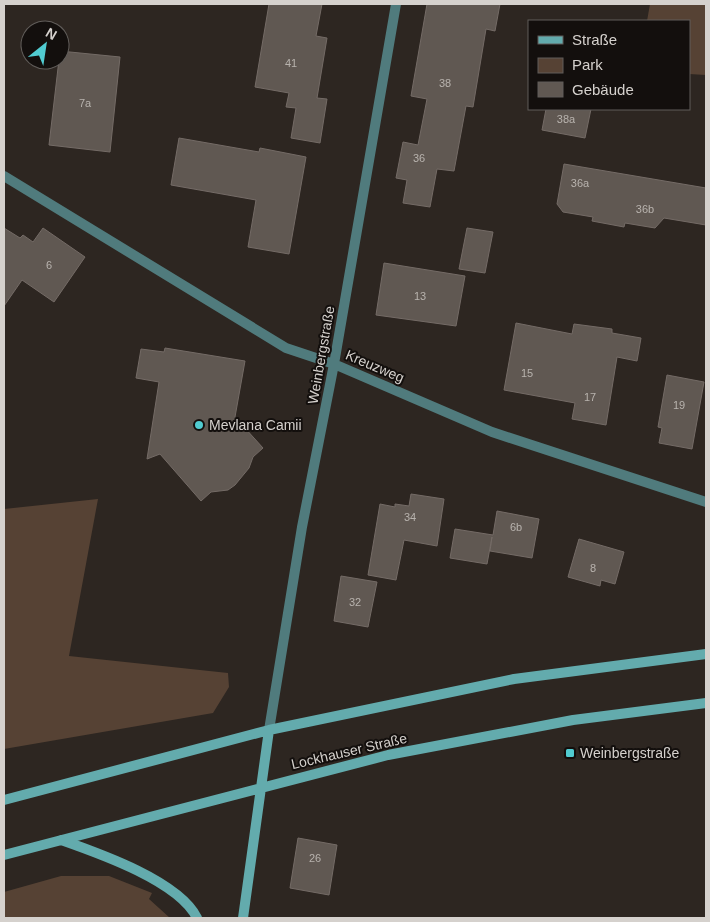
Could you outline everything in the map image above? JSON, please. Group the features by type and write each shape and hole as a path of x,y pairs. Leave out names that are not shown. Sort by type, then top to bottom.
{"main road":[{"path":"4,800 269,730 514,679 706,654"},
{"name":"Lockhauser Straße","path":"4,855 262,786 388,755 573,720 706,703"},
{"name":"Weinbergstraße","path":"243,918 269,730"},
{"path":"61,840 137,870 172,892 197,918"}],"street":[{"name":"Weinbergstraße","path":"269,730 302,527 334,364 396,4"},
{"name":"Kreuzweg","path":"4,176 286,348 334,364 492,432 706,502"}],"green space":[{"path":"650,4 706,4 706,75 690,74 690,20 647,20"},
{"path":"98,499 69,656 228,673 229,687 213,713 4,749 4,509"},
{"path":"61,876 109,876 152,893 149,899 170,918 4,918 4,892"}],"building":[{"path":"269,4 322,4 316,36 327,38 317,98 327,99 320,143 291,138 296,108 286,107 289,93 255,87"},
{"path":"427,4 500,4 495,31 486,29 473,107 466,106 454,171 437,169 430,207 403,203 407,180 396,178 403,142 418,145 427,99 411,96"},
{"path":"70,52 120,57 110,152 49,145 58,70 70,70"},
{"path":"546,110 591,110 585,138 542,130"},
{"path":"179,138 259,152 260,148 306,157 289,254 248,247 256,200 171,185"},
{"path":"564,164 706,188 706,225 664,218 655,228 625,223 624,227 592,221 593,217 563,212 557,204"},
{"path":"4,228 20,238 23,235 33,242 43,228 85,257 54,302 22,280 4,306"},
{"path":"467,228 493,232 485,273 459,269"},
{"path":"384,263 465,276 456,326 376,315"},
{"path":"516,323 572,334 574,324 612,329 612,333 641,338 637,361 617,357 606,425 572,419 575,403 504,390"},
{"name":"Mevlana Camii","path":"165,348 245,361 235,417 263,448 253,457 249,468 235,485 228,490 211,492 201,501 160,454 147,459 159,382 136,378 141,349 164,352"},
{"path":"667,375 704,382 692,449 659,443 662,428 658,427"},
{"path":"411,494 444,499 437,546 404,540 396,580 368,575 380,504 395,507 395,504 409,506"},
{"path":"497,511 539,519 532,558 490,551 492,537 487,564 450,558 455,529 493,535"},
{"path":"579,539 624,552 615,584 601,580 600,586 568,577"},
{"path":"341,576 377,582 368,627 334,621"},
{"path":"298,838 337,845 329,895 290,888"}],"place":[{"name":"Mevlana Camii","path":"199,425"},
{"name":"Weinbergstraße","path":"570,753"}]}
